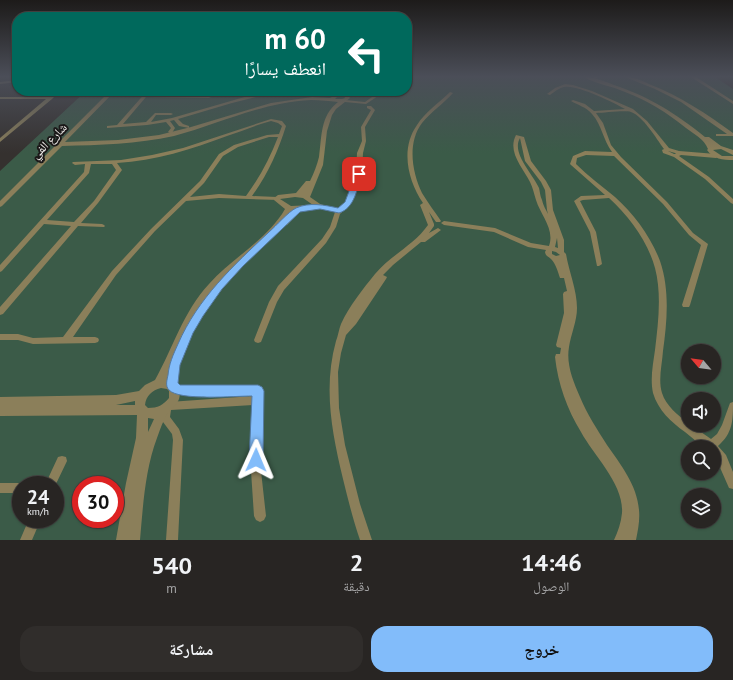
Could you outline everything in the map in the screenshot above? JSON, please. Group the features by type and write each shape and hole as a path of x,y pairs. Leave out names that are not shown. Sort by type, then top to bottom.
{"street":[{"path":"0,136 45,102"},
{"path":"0,141 45,102"},
{"name":"شارع الفي","path":"0,205 102,102"},
{"path":"119,126 139,102"},
{"path":"204,102 208,103"},
{"path":"109,127 147,124 167,120 175,118 208,103 214,102"},
{"path":"63,143 129,139 170,132 228,114 277,102"},
{"path":"63,143 144,140 177,133 224,117 267,106 289,102"},
{"path":"298,195 305,188 314,168 322,125 333,102"},
{"path":"307,197 320,166 323,134 335,107 340,102"},
{"path":"258,340 280,288 324,241 333,227 339,211 349,202 358,177 360,153 364,141 362,126 373,110 368,104 362,102"},
{"path":"441,102 425,118 415,131 411,156 414,182 413,190 420,198 437,226 494,234 551,253 562,272 568,301 568,313 559,351 562,376 579,420 617,479 625,496 627,518 620,540"},
{"path":"576,102 593,112 602,124 603,131 615,154 665,203 691,234 705,244 686,305"},
{"path":"615,102 644,120 667,149 674,150 677,155 711,181 733,202"},
{"path":"652,102 672,114 700,136 708,144 711,152 733,164"},
{"path":"657,102 663,105 719,148"},
{"path":"685,102 732,135"},
{"path":"593,112 630,110"},
{"path":"147,124 155,114 171,114"},
{"path":"175,118 181,125 187,127"},
{"path":"167,120 173,128 170,132"},
{"path":"75,164 114,163 137,160 167,154 266,121 276,121 282,123 284,126 270,164 261,180 247,198"},
{"path":"66,340 98,294 127,258 202,182 219,157 226,151 269,136 281,135"},
{"path":"718,135 732,135"},
{"path":"551,253 555,241 554,232 540,202 535,185 519,157 515,142 518,136 523,137 524,151 528,161 544,182 548,190 550,210 561,240 562,254 573,305 572,320 564,348 566,370 572,390 583,413 632,495 635,512 630,540"},
{"path":"711,149 719,148 731,151"},
{"path":"615,154 585,153 578,155 573,161 576,167 618,204 638,229 649,246 659,268 662,296 656,381 658,395 666,409 673,417 703,440"},
{"path":"677,155 733,158"},
{"path":"0,269 87,172 88,163"},
{"path":"0,312 96,202 119,170 114,163"},
{"path":"186,199 212,196 277,199 278,197 298,195 307,197 320,206 339,211"},
{"path":"599,264 593,232 577,201 581,198 609,196"},
{"path":"277,199 289,208 298,210 320,206"},
{"path":"158,384 185,326 200,300 231,266 278,223 289,208"},
{"path":"133,540 143,470 154,428 166,408 175,397 173,387 174,365 189,331 205,304 240,264 298,210"},
{"path":"42,222 102,226"},
{"path":"366,540 340,448 334,413 333,375 337,352 344,332 353,322 388,271 437,226"},
{"path":"551,253 556,249 562,254"},
{"path":"0,337 18,337 34,341 95,340"},
{"path":"123,540 132,483 142,438 142,410 140,401 143,395 150,388 158,384 167,383 173,387 190,391 258,395"},
{"path":"0,402 116,400 143,395"},
{"path":"0,411 142,410 150,414 166,408 258,395"},
{"path":"258,395 256,464 260,516"},
{"path":"719,440 727,429 733,406"},
{"path":"166,408 166,418 176,432 178,440 172,540"},
{"path":"721,458 733,484"},
{"path":"54,476 62,461"},
{"path":"0,488 12,488"},
{"path":"26,540 31,528"}],"green space":[{"path":"74,102 733,102 733,540 0,540 0,171"}],"route":[{"path":"256,460 258,391 231,392 178,390 172,386 174,365 189,331 205,304 240,264 298,210 320,206 339,211 347,205 359,174"}]}
